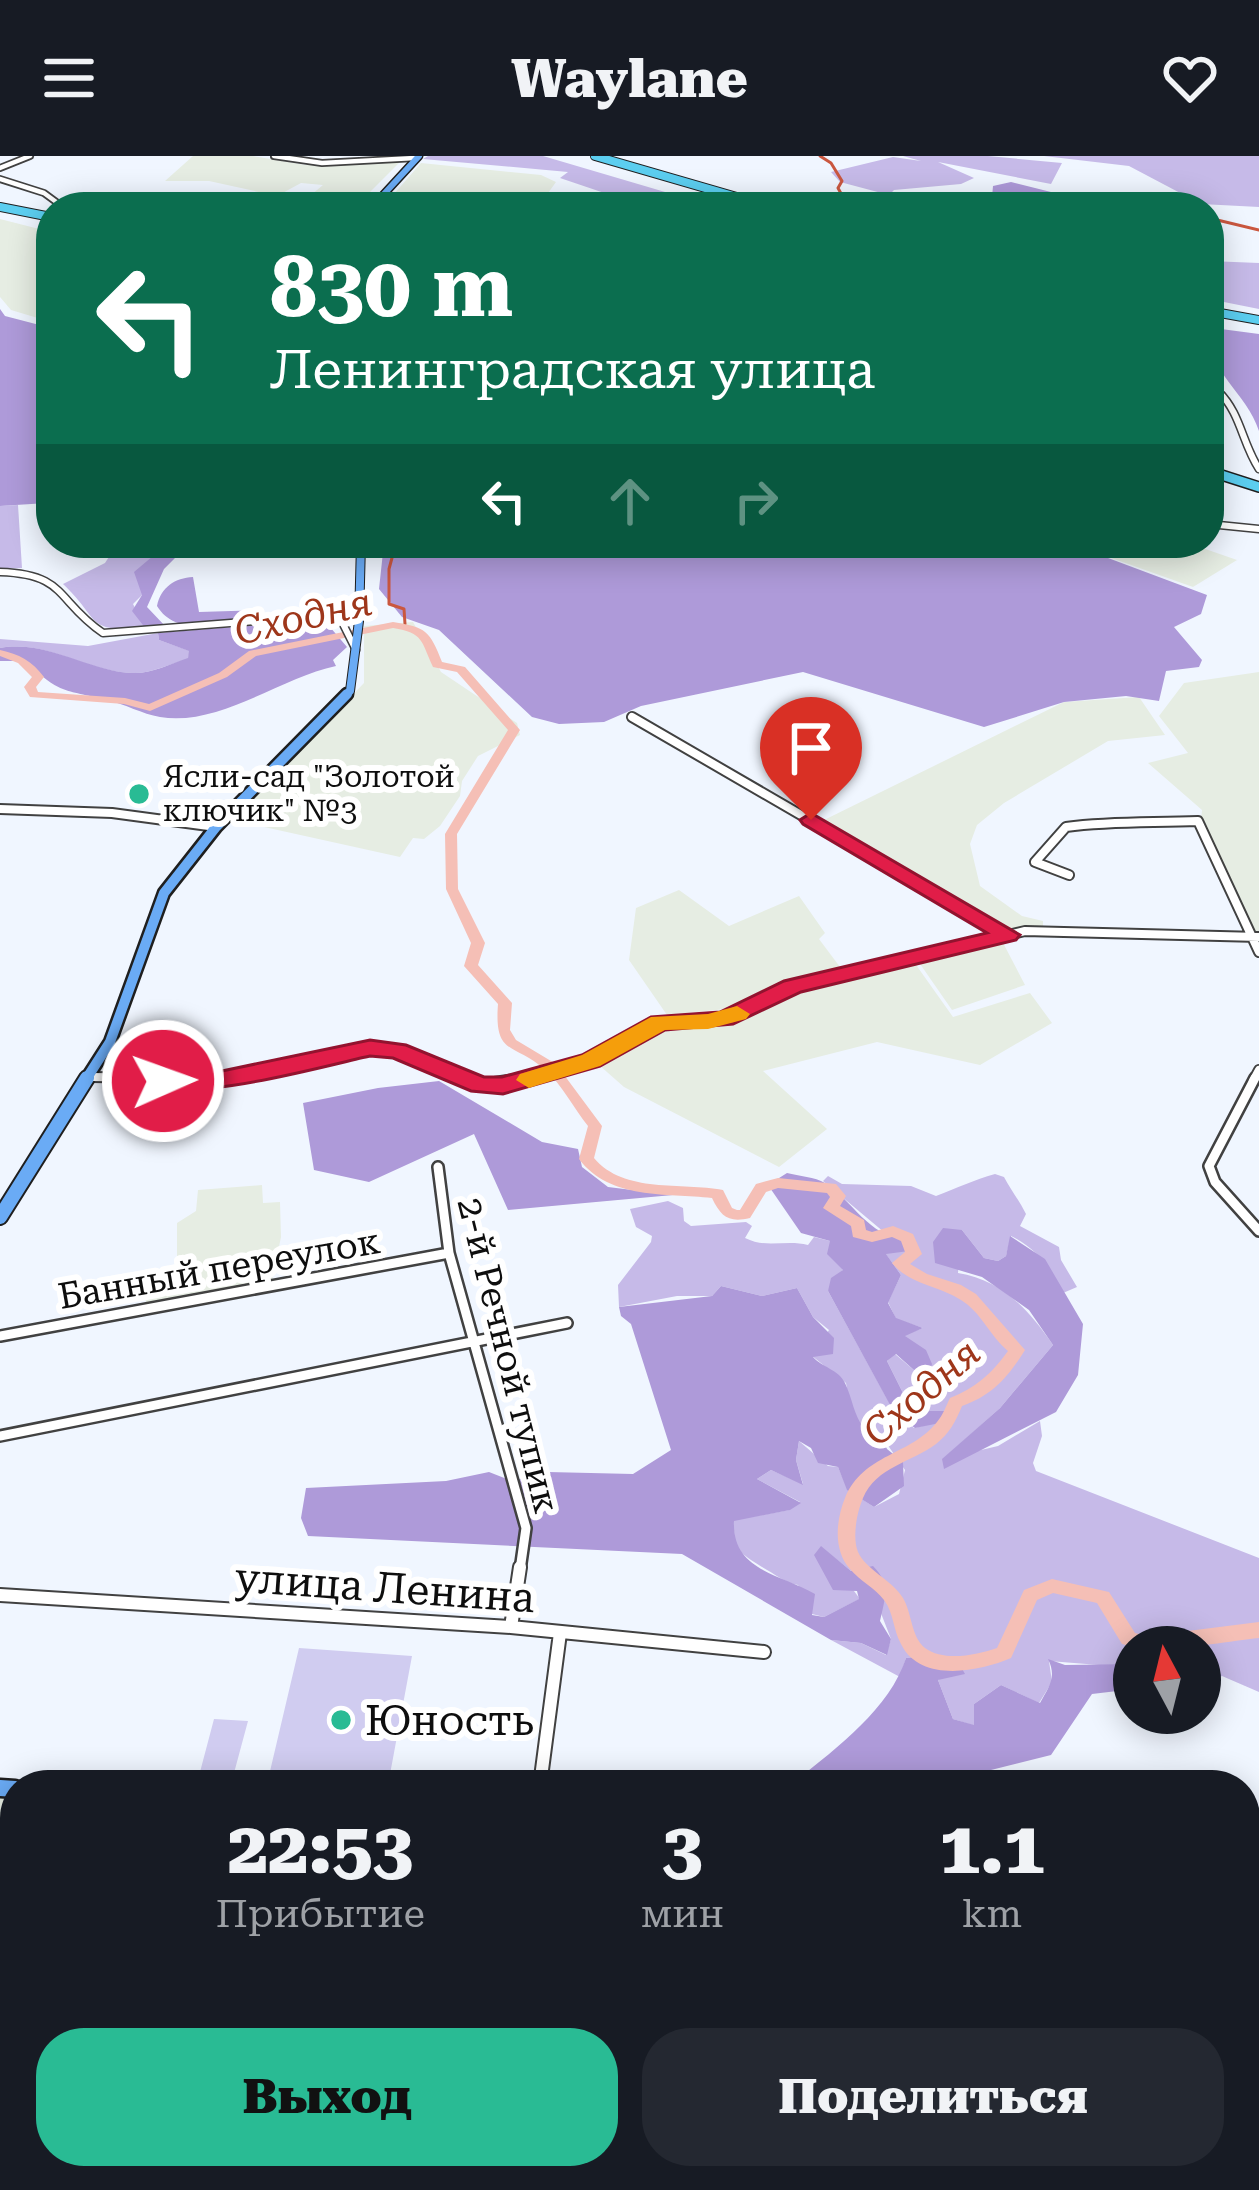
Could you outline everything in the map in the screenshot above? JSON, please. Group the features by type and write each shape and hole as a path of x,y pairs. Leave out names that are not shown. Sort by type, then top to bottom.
{"highway":[{"path":"580,156 704,192"},
{"path":"595,156 719,192"},
{"path":"0,206 36,213"},
{"path":"1224,316 1259,322"},
{"path":"1224,478 1259,489"}],"main road":[{"path":"386,192 417,157"},
{"path":"0,1217 92,1076 122,1015 154,913 216,827 346,696 359,621 361,558"}],"street":[{"path":"0,168 30,156"},
{"path":"274,156 313,163 417,157"},
{"path":"0,179 41,192"},
{"path":"1224,397 1236,409 1242,443 1259,469"},
{"path":"1224,526 1259,530"},
{"path":"0,572 33,571 52,580 84,620 103,633 331,615 353,640"},
{"path":"632,717 1008,935"},
{"path":"0,809 112,813 216,827"},
{"path":"1069,875 1035,862 1066,827 1127,819 1138,824 1198,821 1259,951"},
{"path":"92,1076 222,1079 370,1048 397,1051 481,1085 503,1085 565,1070 660,1022 724,1019 793,987 1008,935 1055,929 1254,936"},
{"path":"1259,1070 1209,1166 1215,1182 1259,1231"},
{"name":"2-й Речной тупик","path":"438,1167 448,1253 526,1528 512,1628"},
{"name":"Банный переулок","path":"0,1336 448,1253"},
{"path":"0,1436 567,1323"},
{"name":"улица Ленина","path":"0,1595 512,1628 764,1652"},
{"path":"542,1770 560,1633"}],"shaded area":[{"path":"193,156 253,156 306,165 379,158 400,162 370,192 315,192 323,185 301,183 284,192 259,192 209,181 165,181"},
{"path":"543,156 665,192 601,192 560,178 568,172 423,159"},
{"path":"903,156 988,156 1062,163 1051,184 938,162 974,178 961,184 892,192 840,182 831,172 893,157 921,161"},
{"path":"1044,156 1259,156 1259,207 1224,205 1224,192 1178,192 1129,166"},
{"path":"421,163 541,175 556,182 549,192 396,192"},
{"path":"1011,182 1051,192 992,192 993,186"},
{"path":"0,219 36,228 36,318 11,310 0,297"},
{"path":"1224,262 1259,263 1259,309 1224,302"},
{"path":"0,309 5,316 36,324 36,504 0,506"},
{"path":"1224,329 1259,334 1259,431 1224,375"},
{"path":"18,505 22,568 0,569 0,506"},
{"path":"1224,555 1237,560 1193,587 1112,558"},
{"path":"108,558 153,558 142,595 133,604 146,629 103,626 63,584"},
{"path":"151,558 175,558 164,569 147,607 166,627 146,629 132,611 142,595 134,572"},
{"path":"382,558 1108,558 1207,595 1201,614 1174,627 1202,660 1199,667 1166,671 1159,701 1126,696 1064,702 984,727 803,672 641,706 604,722 559,724 532,717 439,630 402,617 379,589"},
{"path":"193,577 199,612 263,610 259,619 203,626 166,616 157,606 165,589"},
{"path":"324,620 347,647 333,660 336,666 226,708 182,718 153,716 71,692 26,661 0,661 0,648 17,646 139,673 188,658 189,651 159,640 158,633"},
{"path":"413,622 441,672 517,723 520,735 478,756 440,826 424,839 413,838 400,857 232,820 364,683 364,626"},
{"path":"158,633 159,640 190,651 188,659 132,673 33,648 0,648 0,639 88,646"},
{"path":"1259,672 1259,932 1253,932 1201,820 1202,810 1148,763 1188,753 1159,716 1184,683"},
{"path":"1139,697 1165,735 1108,741 1004,803 977,825 970,844 980,886 1022,916 1043,921 1043,926 1010,931 822,821 1064,702"},
{"path":"679,890 729,926 799,896 825,933 819,939 840,967 726,1009 667,1015 629,960 636,908"},
{"path":"1001,939 1025,985 952,1010 918,961"},
{"path":"914,962 953,1017 1030,993 1052,1023 980,1065 877,1042 763,1071 827,1129 779,1167 624,1087 599,1065 668,1025 727,1025 810,987"},
{"path":"439,1081 542,1142 578,1149 582,1167 608,1187 673,1195 508,1210 474,1134 369,1182 314,1170 303,1103"},
{"path":"787,1173 825,1183 881,1232 904,1238 909,1251 886,1254 901,1275 888,1303 896,1318 923,1328 905,1336 926,1350 932,1364 929,1373 943,1398 930,1398 915,1371 896,1354 887,1361 912,1411 949,1411 950,1421 915,1428 895,1414 828,1291 831,1278 843,1270 827,1254 830,1241 801,1233 768,1185"},
{"path":"995,1174 1004,1177 1026,1214 1020,1226 1059,1247 1077,1287 1063,1293 1042,1260 1011,1236 1006,1256 998,1261 984,1258 962,1230 958,1273 988,1282 1013,1298 1053,1345 1000,1408 943,1459 998,1446 1040,1421 1042,1436 1033,1463 1036,1471 1259,1558 1259,1692 1221,1676 1221,1626 1113,1626 1113,1666 1049,1661 1052,1682 1039,1703 1001,1685 974,1704 975,1726 953,1719 938,1680 960,1665 928,1655 906,1658 900,1677 831,1640 861,1643 886,1655 891,1639 863,1567 851,1571 821,1547 860,1599 824,1617 812,1614 798,1585 754,1562 736,1544 734,1520 789,1510 800,1502 757,1479 771,1470 803,1484 796,1460 799,1441 828,1466 838,1467 848,1490 874,1507 899,1494 905,1470 880,1434 865,1430 851,1411 846,1383 812,1356 829,1330 813,1317 797,1288 762,1296 721,1286 712,1296 677,1296 619,1307 618,1285 652,1236 636,1227 630,1209 668,1201 683,1208 684,1221 691,1226 746,1222 752,1226 745,1238 753,1241 808,1245 814,1237 830,1241 843,1270 828,1291 895,1413 914,1428 939,1422 912,1411 887,1361 895,1354 915,1371 920,1384 938,1386 904,1335 923,1328 896,1319 888,1302 901,1275 885,1253 891,1238 823,1181 828,1176 842,1184 911,1186 936,1196"},
{"path":"262,1185 263,1203 280,1202 281,1237 272,1280 146,1303 144,1288 177,1268 177,1223 196,1211 198,1190"},
{"path":"943,1228 962,1230 984,1258 998,1261 1006,1256 1010,1236 1045,1259 1083,1324 1078,1375 1056,1412 944,1469 942,1459 1000,1408 1053,1345 1029,1310 982,1277 935,1263 933,1242"},
{"path":"721,1286 762,1296 797,1288 813,1317 834,1338 833,1354 813,1357 842,1378 865,1430 880,1434 887,1449 903,1462 904,1486 874,1507 847,1490 838,1467 818,1463 811,1448 799,1441 796,1460 803,1485 771,1470 757,1479 801,1503 790,1510 734,1521 735,1538 749,1561 815,1594 812,1615 824,1617 859,1599 857,1591 833,1590 814,1555 821,1546 851,1571 873,1566 884,1585 880,1621 891,1639 887,1655 861,1643 831,1640 682,1554 308,1536 301,1518 306,1488 446,1481 489,1472 512,1481 548,1472 633,1474 671,1450 631,1324 619,1307 712,1296"},
{"name":"Юность","path":"299,1648 412,1656 391,1770 270,1770"},
{"path":"928,1655 960,1665 965,1674 938,1680 953,1719 974,1725 974,1704 1001,1685 1040,1703 1052,1677 1048,1659 1065,1665 1113,1664 1113,1692 1092,1694 1051,1755 991,1770 809,1770 873,1713 906,1658"},
{"path":"214,1719 248,1721 235,1770 201,1770"}],"waterway":[{"path":"820,156 831,163 842,181 840,192"},
{"path":"1224,222 1259,230"},
{"path":"392,558 389,604 404,609 405,624"},
{"name":"Сходня","path":"0,653 22,661 34,672 38,677 30,687 34,695 125,701 150,708 223,675 253,653 393,625 417,629 428,640 437,665 461,669 514,730 451,834 452,889 478,943 471,966 505,1003 503,1030 511,1043 551,1067 595,1126 586,1159 596,1171 627,1184 718,1194 726,1211 735,1216 745,1214 761,1188 778,1183 831,1188 838,1196 831,1208 859,1224 858,1233 872,1237 893,1231 908,1238 914,1254 900,1263 913,1274 970,1298 1017,1350 992,1382 956,1402 945,1425 931,1439 875,1471 854,1499 848,1549 857,1565 895,1602 917,1653 941,1662 969,1662 1004,1653 1030,1595 1052,1586 1103,1597 1129,1639 1148,1644 1259,1630"}],"slow traffic":[{"path":"529,1080 591,1060 660,1022 708,1021 737,1014"}],"place":[{"name":"Ясли-сад \"Золотой ключик\" №3","path":"139,794"},
{"name":"Юность","path":"341,1720"}],"route":[{"path":"163,1081 243,1076 320,1056 385,1048 481,1085 503,1085 591,1060 660,1022 724,1019 793,987 1008,935 811,820"}]}
